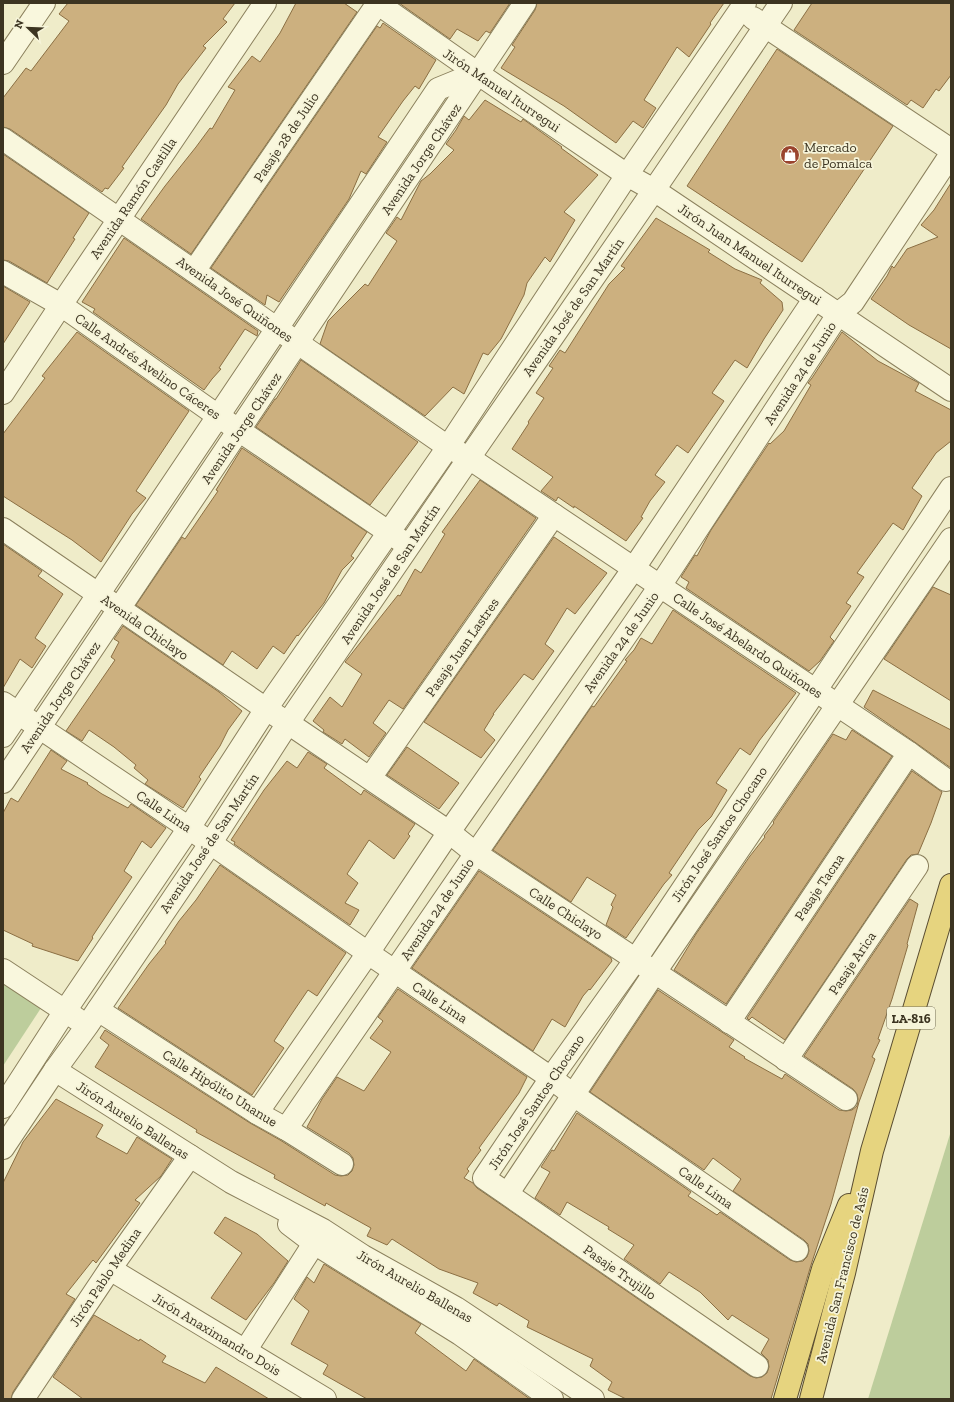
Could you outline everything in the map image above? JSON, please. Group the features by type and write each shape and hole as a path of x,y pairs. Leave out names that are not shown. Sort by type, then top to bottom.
{"highway":[{"name":"Avenida San Francisco de Asís","path":"811,1399 844,1273 872,1151 951,885"},
{"name":"Avenida San Francisco de Asís","path":"785,1399 823,1269 872,1151"}],"street":[{"path":"3,63 44,3"},
{"name":"Avenida Ramón Castilla","path":"3,393 265,3"},
{"name":"Jirón Manuel Iturregui","path":"378,3 477,73 627,175"},
{"name":"Pasaje 28 de Julio","path":"194,271 378,3"},
{"name":"Avenida Jorge Chávez","path":"3,782 525,3"},
{"name":"Avenida José de San Martín","path":"3,1148 210,844 288,723 408,546 781,3"},
{"path":"743,6 765,26 951,150"},
{"name":"Avenida José de San Martín","path":"3,1107 65,1011 189,828 266,709 448,447 627,175 743,6"},
{"name":"Avenida Jorge Chávez","path":"3,736 11,708 98,594 438,89 477,73"},
{"name":"Avenida José Quiñones","path":"3,139 448,447 468,458"},
{"name":"Avenida 24 de Junio","path":"286,1129 660,586 839,313 853,302 951,154"},
{"name":"Jirón Juan Manuel Iturregui","path":"627,175 654,190 839,313 951,390"},
{"name":"Calle Andrés Avelino Cáceres","path":"3,272 61,305 218,416 408,546"},
{"name":"Avenida 24 de Junio","path":"257,1113 368,953 449,832 634,568 815,298"},
{"name":"Calle José Abelardo Quiñones","path":"468,458 838,705 946,780"},
{"name":"Jirón José Santos Chocano","path":"484,1178 551,1078 636,959 951,488"},
{"name":"Pasaje Juan Lastres","path":"370,778 554,515"},
{"name":"Avenida Chiclayo","path":"3,529 288,723"},
{"name":"Jirón José Santos Chocano","path":"508,1193 572,1094 951,540"},
{"name":"Calle Lima","path":"11,708 189,828 797,1250"},
{"name":"Calle Chiclayo","path":"288,723 449,832 475,853 846,1099"},
{"name":"Pasaje Tacna","path":"729,1022 909,753"},
{"name":"Pasaje Arica","path":"786,1060 917,866"},
{"name":"Calle Hipólito Unanue","path":"3,970 65,1011 92,1018 286,1129 342,1164"},
{"name":"Jirón Aurelio Ballenas","path":"55,1070 318,1236 552,1399"},
{"path":"3,1107 22,1119"},
{"name":"Jirón Pablo Medina","path":"27,1398 110,1269 190,1156"},
{"name":"Pasaje Trujillo","path":"484,1178 508,1193 757,1366"},
{"path":"246,1351 318,1236"},
{"name":"Jirón Aurelio Ballenas","path":"318,1236 363,1256 456,1308 593,1399"},
{"name":"Jirón Anaximandro Dois","path":"110,1269 325,1399"}],"green space":[{"path":"3,983 41,1008 3,1066"},
{"path":"951,1131 951,1399 868,1399"}],"building":[{"path":"68,3 235,3 223,19 227,22 203,46 206,48 178,84 166,105 122,167 124,168 108,189 105,188 102,192 10,129 3,127 3,98 26,68 31,71 69,21 59,14"},
{"path":"296,3 344,3 357,12 191,254 141,219 210,128 212,129 235,90 228,87 252,56 260,62 280,33"},
{"path":"399,3 510,3 490,33 486,31 478,41 457,29 450,39"},
{"path":"537,3 724,3 689,57 677,47 644,100 656,108 643,128 633,121 616,143 564,106 501,68 515,47 512,45 535,10"},
{"path":"812,3 951,3 951,75 939,91 936,89 923,108 911,100 907,105 794,30"},
{"path":"383,23 436,60 419,89 415,86 378,137 387,142 366,174 361,171 349,199 279,302 267,295 265,305 211,268 377,26 380,28"},
{"name":"Mercado de Pomalca","path":"777,49 893,126 802,262 687,186"},
{"path":"485,100 521,122 523,119 598,175 564,212 575,220 550,262 545,257 527,283 524,295 501,339 488,355 483,353 464,394 453,387 425,416 320,344 328,321 365,284 368,286 397,241 386,233 397,217 401,220 421,181 454,150 446,144 464,116 469,120"},
{"path":"3,154 89,213 73,238 75,239 47,283 9,261 3,260"},
{"path":"951,183 951,349 909,325 871,299 892,266 894,268 907,249 938,237 921,225 934,210"},
{"path":"656,218 710,250 708,252 735,269 762,280 760,283 782,302 783,310 747,368 735,360 712,393 724,401 688,453 677,445 655,475 665,482 650,501 641,517 643,518 626,541 574,506 574,508 558,497 556,501 541,491 553,477 512,449 544,398 536,393 553,368 549,366 560,350 565,353 609,284 625,268 621,266"},
{"path":"124,238 258,331 257,336 245,329 219,368 221,369 204,390 93,312 95,309 82,302"},
{"path":"3,286 30,302 3,344"},
{"path":"77,332 189,411 136,491 146,498 132,514 101,562 72,540 3,496 3,434 45,378 42,376"},
{"path":"842,332 878,361 919,383 915,391 951,410 951,441 936,453 912,488 922,496 903,530 893,523 857,573 864,577 846,603 851,606 830,637 834,641 820,661 809,671 686,588 689,582 681,577 695,555 697,556 711,530 769,443 770,444 784,431 811,385 808,383"},
{"path":"301,360 418,442 370,505 256,427"},
{"path":"242,448 367,532 351,556 354,558 342,570 324,603 298,636 297,635 284,654 273,646 257,669 232,651 223,665 136,605 182,537 185,539 218,491 216,490"},
{"path":"480,480 536,518 403,709 389,700 373,723 386,733 369,757 345,739 342,744 323,732 324,730 313,721 330,697 342,707 362,674 345,662 398,595 400,596 415,569 421,573 445,534 442,532"},
{"path":"554,537 607,573 575,614 567,608 545,644 554,651 533,680 524,674 493,714 484,730 495,740 481,758 424,722"},
{"path":"3,544 42,571 38,576 63,594 35,638 46,646 32,668 20,659 3,688"},
{"path":"933,587 951,595 951,701 884,659"},
{"path":"673,610 796,693 750,755 740,748 716,783 727,790 711,817 698,830 669,873 672,875 626,938 606,925 613,907 611,905 616,895 587,877 571,902 493,850 592,706 594,707 627,661 625,660 634,650 641,638 652,644"},
{"path":"123,626 219,692 242,711 228,730 220,746 199,777 201,779 183,808 145,784 148,780 134,768 136,765 114,747 89,730 82,741 66,731 115,660 111,657 119,642 114,639"},
{"path":"873,690 951,730 951,768 864,707"},
{"path":"852,730 892,756 726,1004 674,970 696,934 750,856 765,837 764,836 774,823 773,822 833,734 846,740"},
{"path":"407,747 459,783 439,809 387,775"},
{"path":"51,750 67,761 61,769 88,783 87,784 102,794 128,808 131,804 166,828 151,848 142,841 124,871 132,877 92,937 93,938 78,961 32,946 33,944 3,930 3,813 11,798 18,802"},
{"path":"308,752 327,764 324,768 361,795 364,790 415,824 408,834 410,836 394,859 369,840 347,874 358,883 345,903 359,910 350,925 234,844 235,842 231,840 264,790 287,761 297,768"},
{"path":"912,771 942,792 918,854 911,855 907,859 785,1040 752,1017 749,1020 747,1018"},
{"path":"220,865 346,953 317,996 308,990 291,1015 274,1041 284,1048 252,1095 118,1008 149,964 166,943 165,942 179,921 196,900"},
{"path":"479,871 611,958 612,961 590,990 589,989 583,996 565,1027 552,1019 533,1051 412,968"},
{"path":"910,899 918,904 907,944 908,945 878,1039 880,1040 872,1057 875,1059 859,1102 831,1204 771,1399 626,1399 608,1390 612,1382 590,1366 593,1359 527,1327 529,1321 499,1303 497,1306 473,1293 478,1283 439,1269 392,1239 387,1245 367,1236 371,1228 326,1203 325,1206 274,1178 275,1175 196,1132 197,1130 95,1067 109,1045 100,1038 105,1030 250,1123 335,1175 348,1175 352,1171 354,1165 353,1158 349,1153 307,1127 322,1099 337,1077 364,1091 391,1052 370,1038 383,1021 378,1017 398,989 527,1077 519,1093 479,1148 481,1150 467,1169 469,1171 464,1178 750,1376 756,1378 762,1377 767,1373 769,1367 768,1360 761,1353 769,1339 732,1315 728,1320 700,1292 669,1272 660,1284 624,1259 634,1245 608,1229 609,1227 567,1202 560,1215 535,1198 550,1172 541,1167 552,1150 554,1151 577,1113 691,1192 688,1196 717,1215 720,1212 790,1260 796,1262 803,1261 807,1257 809,1251 808,1244 733,1191 741,1179 713,1158 704,1170 590,1092 658,990 734,1040 729,1047 745,1057 744,1058 782,1079 785,1074 839,1110 852,1110 857,1106 858,1099 857,1094 853,1089 804,1056"},
{"path":"56,1099 103,1125 96,1137 127,1154 137,1137 172,1159 161,1176 135,1200 140,1203 96,1263 93,1260 66,1294 75,1299 13,1392 11,1399 3,1399 3,1183 23,1142"},
{"path":"225,1217 257,1234 288,1261 274,1283 246,1320 211,1298 242,1253 214,1233"},
{"path":"324,1264 421,1324 415,1333 466,1371 474,1359 530,1399 367,1399 323,1374 328,1365 291,1344 309,1311 294,1299 307,1277 314,1283"},
{"path":"94,1315 139,1341 140,1339 166,1356 162,1362 205,1383 216,1367 269,1399 83,1399 53,1377"}],"place":[{"name":"Mercado de Pomalca","path":"790,155"}]}
